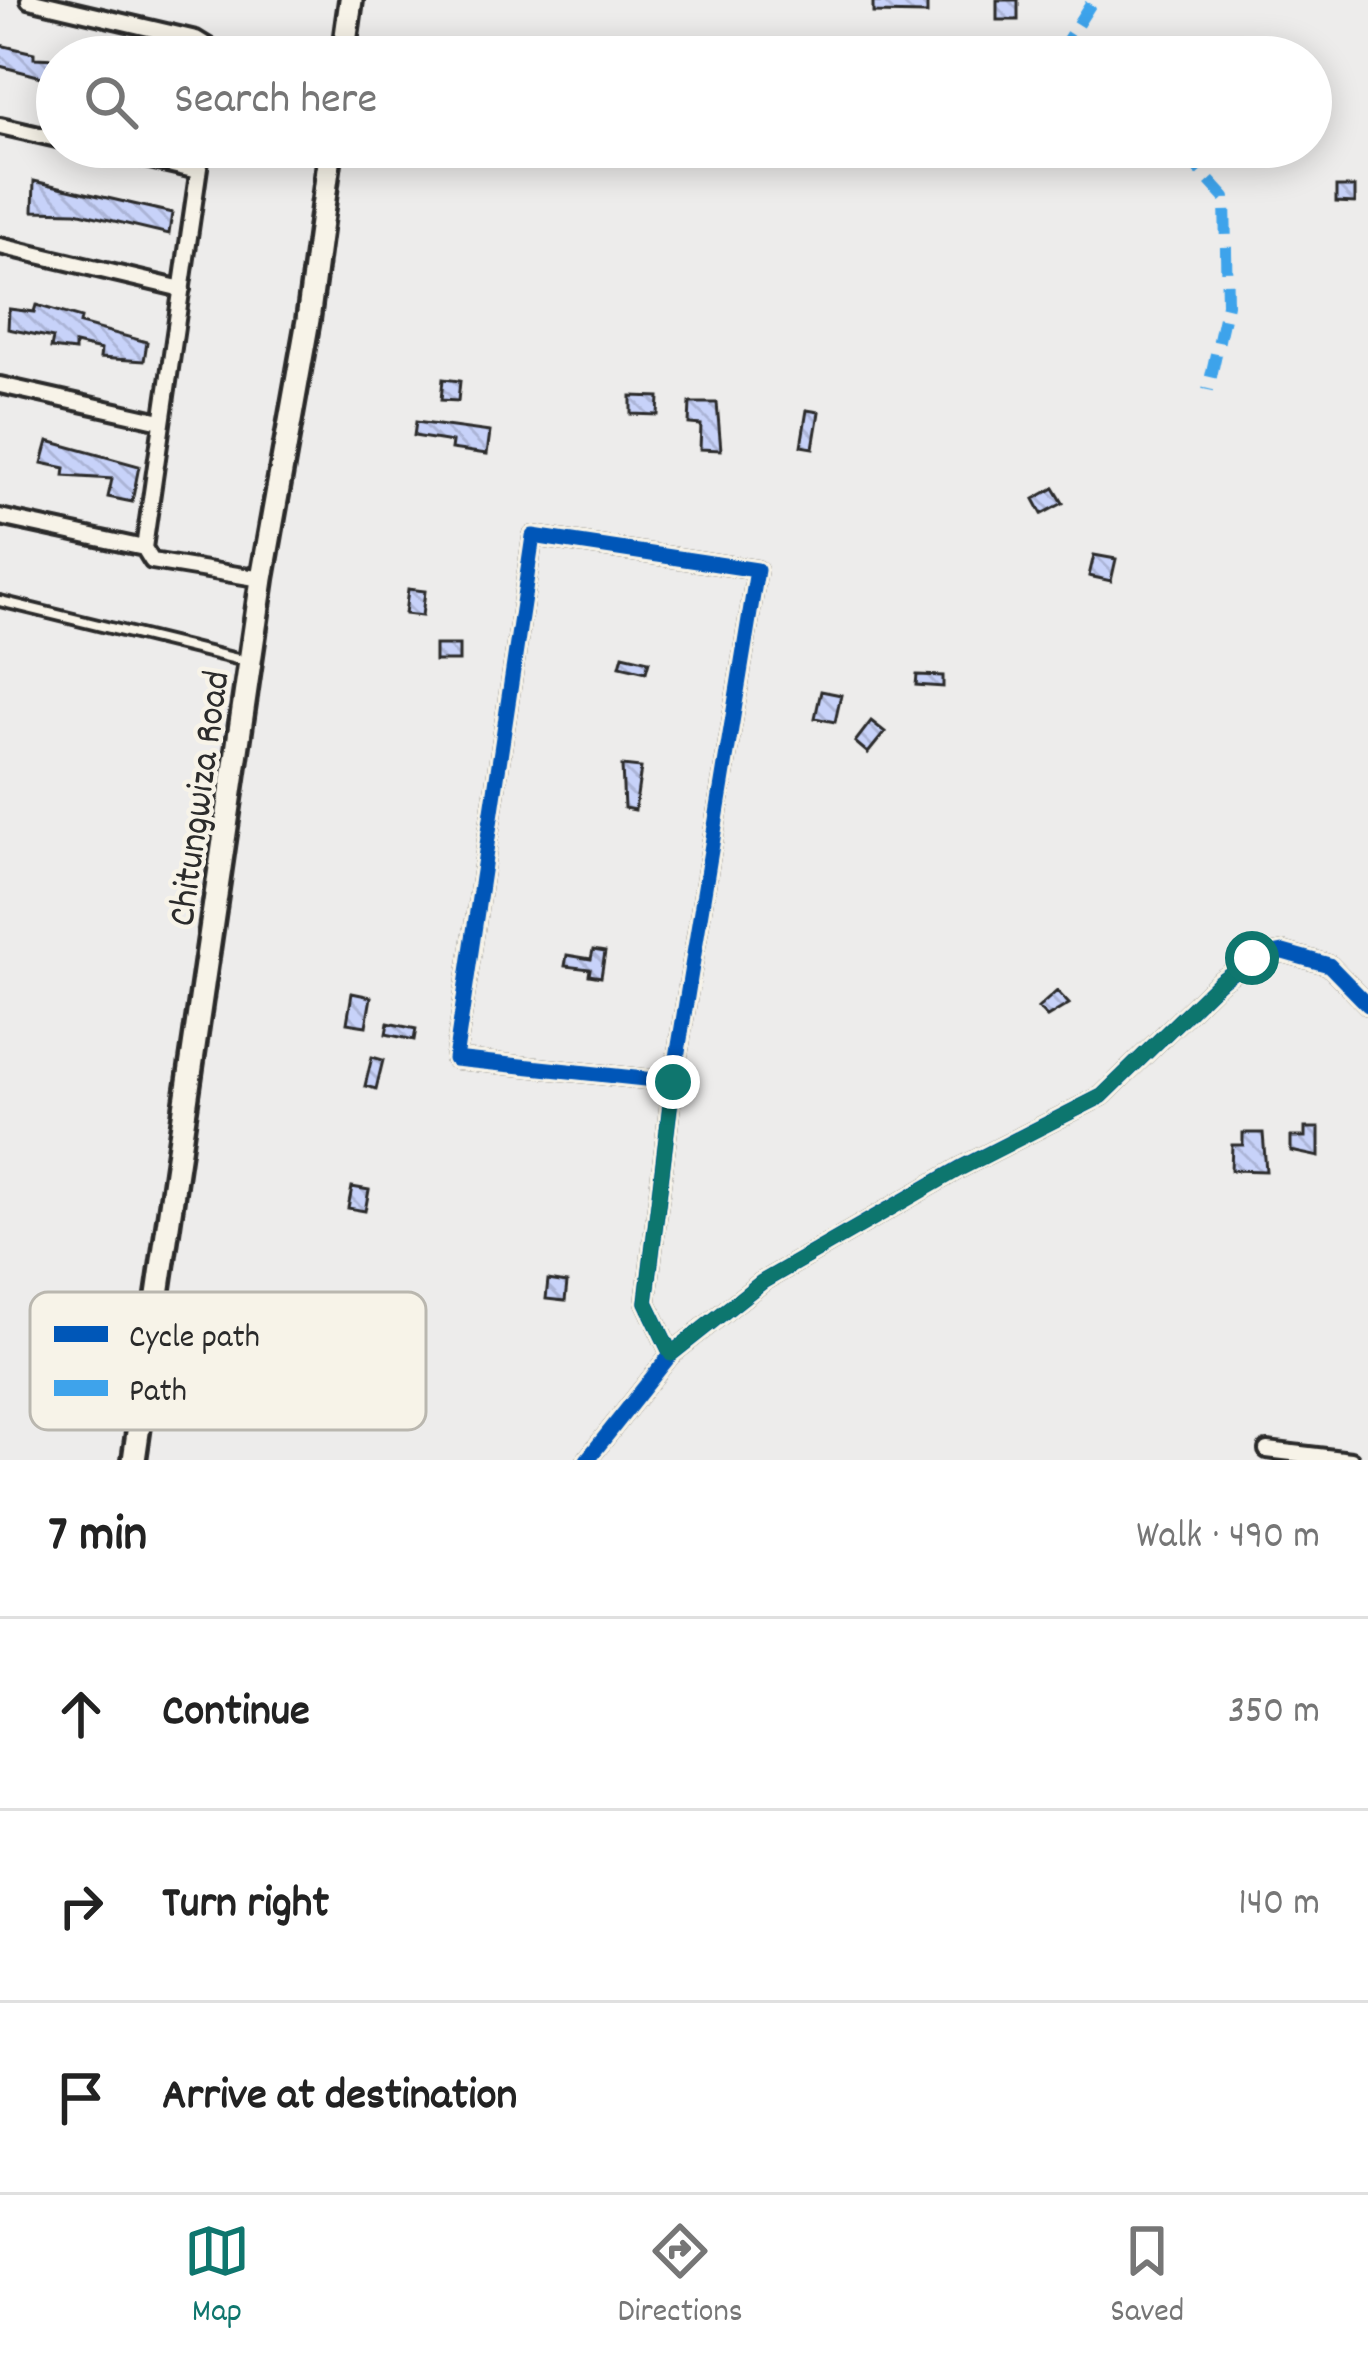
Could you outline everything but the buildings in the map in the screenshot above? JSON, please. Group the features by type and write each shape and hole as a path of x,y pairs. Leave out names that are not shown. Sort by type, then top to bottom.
{"main road":[{"path":"346,36 351,0"},
{"name":"Chitungwiza Road","path":"159,1292 262,579 308,320 328,168"},
{"name":"Chitungwiza Road","path":"134,1460 138,1430"}],"street":[{"path":"29,0 183,36"},
{"path":"0,126 36,134"},
{"path":"185,168 198,171"},
{"path":"198,168 143,548 152,561 262,579"},
{"path":"0,246 182,289"},
{"path":"0,385 161,421"},
{"path":"0,517 143,548"},
{"path":"671,1354 646,1302 673,1082 757,570 533,536 455,1059 673,1082"},
{"path":"587,1460 671,1354 762,1282 961,1168 1102,1096 1219,982 1252,958 1283,952 1329,965 1368,1005"},
{"path":"1267,1450 1351,1460"}],"lane":[{"path":"0,601 252,662"}],"marked path":[{"path":"1070,36 1093,0"},
{"path":"1198,168 1225,198 1227,304 1208,390"}],"cycle path":[{"path":"671,1354 646,1302 673,1082 757,570 533,536 455,1059 673,1082"},
{"path":"587,1460 671,1354 762,1282 960,1168 1102,1096 1219,982 1253,958 1283,952 1329,965 1368,1005"}],"route":[{"path":"673,1082 646,1302 671,1354 762,1282 961,1168 1102,1096 1219,982 1252,958"}]}
